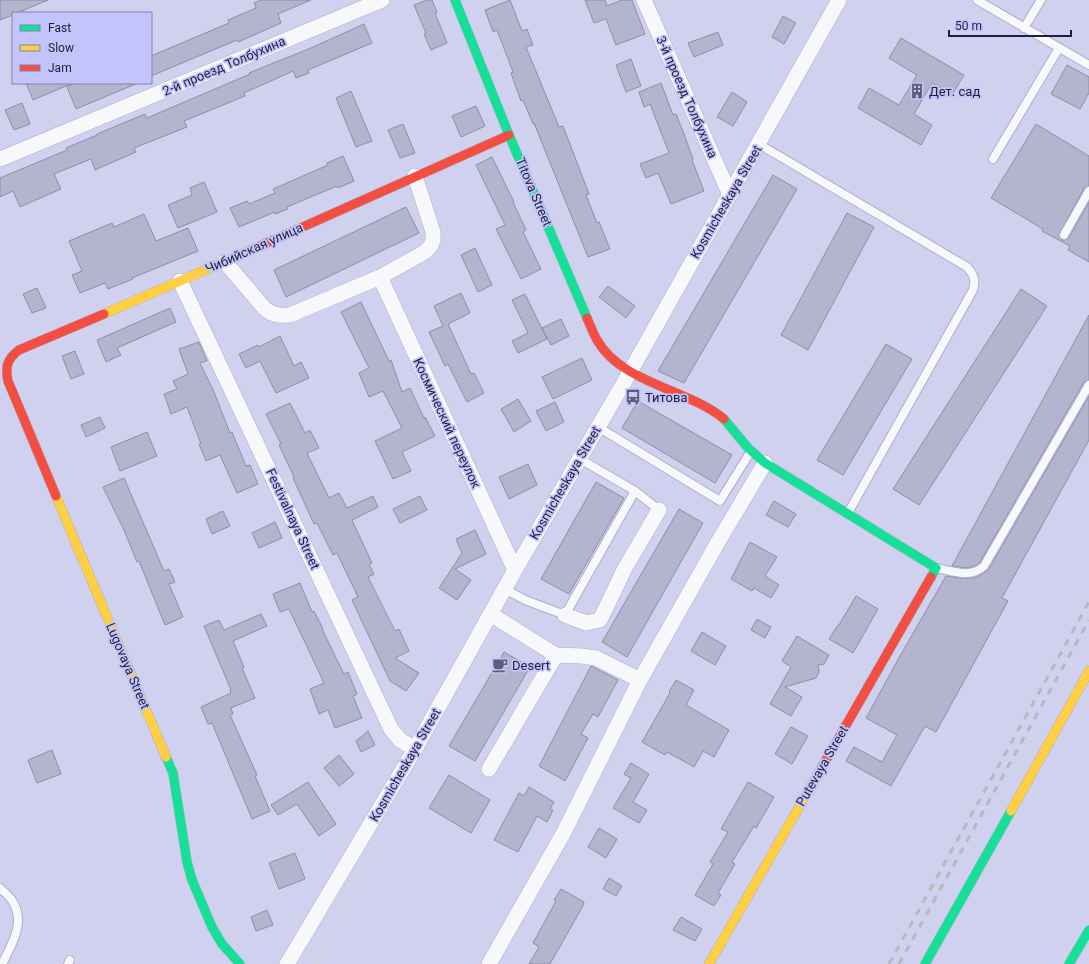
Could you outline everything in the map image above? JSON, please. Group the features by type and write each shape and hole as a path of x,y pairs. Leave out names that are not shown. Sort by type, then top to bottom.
{"street":[{"name":"2-й проезд Толбухина","path":"0,159 382,0"},
{"name":"Titova Street","path":"455,0 509,135 597,341 608,355 630,372 706,406 723,418 752,451 765,463 936,568"},
{"name":"3-й проезд Толбухина","path":"644,0 730,195"},
{"name":"Kosmicheskaya Street","path":"287,964 415,749 515,570 630,372 839,0"},
{"name":"Чибийская улица","path":"6,368 9,357 19,350 225,262 414,176 509,135"},
{"path":"225,262 265,309 271,314 280,316 290,315 380,277 425,252 431,247 434,240 433,232 414,176"},
{"name":"Космический переулок","path":"380,277 515,570"},
{"name":"Festivalnaya Street","path":"180,281 391,729 400,740 415,749"},
{"name":"Lugovaya Street","path":"6,368 8,381 173,773 187,862 192,880 212,927 222,944 240,964"},
{"path":"489,964 563,834 640,680 718,542 765,463"},
{"path":"565,615 586,623 600,620 625,568 659,510"},
{"name":"Putevaya Street","path":"709,964 936,568"},
{"path":"490,614 556,656 582,656 596,658 640,680"},
{"path":"489,769 556,656"},
{"path":"925,964 1089,671"},
{"path":"1069,964 1089,930"}],"lane":[{"path":"977,0 1089,65"},
{"path":"1024,28 1041,0"},
{"path":"993,159 1059,48"},
{"path":"759,144 967,267 973,273 975,282 973,290 848,513"},
{"path":"1064,235 1089,191"},
{"path":"936,568 973,574 984,566 1089,385"},
{"path":"598,427 720,501 752,451"},
{"path":"580,459 635,491 659,510"},
{"path":"505,589 525,600 565,615 635,491"},
{"path":"0,888 12,900 17,913 18,927 14,941 2,964"}],"building":[{"path":"0,0 48,0 19,12 12,12 12,15 0,20"},
{"path":"261,0 311,0 278,14 281,23 238,42 237,40 152,76 152,56 229,23 228,20 256,8 254,3"},
{"path":"427,0 432,0 437,12 435,13 447,43 431,50 424,34 426,33 414,5"},
{"path":"510,0 522,31 527,29 533,45 526,47 559,127 563,126 589,194 586,195 597,223 599,222 610,249 588,257 534,123 533,124 523,100 521,101 511,73 513,72 497,30 493,32 485,10"},
{"path":"585,0 605,0 607,6 622,0 632,0 645,34 616,45 606,19 594,23"},
{"path":"783,16 796,23 784,44 772,37"},
{"path":"364,24 372,43 308,70 309,73 296,78 293,71 244,93 245,96 184,121 187,127 134,148 136,152 95,170 91,159 54,174 61,189 20,207 13,191 0,197 0,178 67,150 66,148 97,134 145,114 147,118"},
{"path":"718,32 723,45 694,57 688,43"},
{"name":"Дет. сад","path":"901,38 964,75 952,95 932,83 914,114 932,125 921,145 858,108 869,88 899,105 917,75 889,58"},
{"path":"631,59 641,86 626,92 616,65"},
{"path":"1067,65 1089,77 1089,93 1080,109 1051,94"},
{"path":"661,83 673,115 676,114 684,134 704,191 671,204 658,173 646,178 640,164 669,153 650,104 644,107 639,92"},
{"path":"26,84 71,84 33,100"},
{"path":"73,84 136,84 76,109 67,87"},
{"path":"351,91 372,141 356,147 336,98"},
{"path":"732,92 747,102 733,126 717,117"},
{"path":"22,103 30,124 14,130 5,110"},
{"path":"476,106 485,126 461,137 452,116"},
{"path":"403,124 415,153 400,158 388,130"},
{"path":"1036,124 1089,156 1089,186 1084,188 1059,235 1062,240 1069,238 1089,202 1089,262 1068,250 1070,246 1042,231 1043,229 991,198"},
{"path":"343,156 354,181 338,188 337,186 287,207 288,209 275,214 275,212 239,227 230,208 247,201 249,204 275,193 273,189 328,165 327,163"},
{"path":"492,157 514,202 526,230 523,232 541,269 521,279 496,229 505,225 476,165"},
{"path":"773,175 797,189 684,383 658,371"},
{"path":"204,182 217,212 178,228 168,205 192,195 190,188"},
{"path":"406,207 419,233 286,297 274,270"},
{"path":"847,213 874,227 808,350 781,335"},
{"path":"144,214 156,241 188,228 198,251 108,289 105,283 80,293 72,275 82,271 69,241 112,223 114,227"},
{"path":"475,248 492,285 478,292 461,255"},
{"path":"608,286 635,306 626,318 599,297"},
{"path":"37,288 46,308 32,313 23,294"},
{"path":"1021,289 1047,306 919,505 893,489"},
{"path":"461,293 470,313 448,324 471,374 474,373 484,393 467,402 448,364 445,366 429,332 443,326 434,306"},
{"path":"525,294 547,339 518,353 512,341 528,333 512,300"},
{"path":"361,302 389,361 391,360 402,392 410,388 424,418 425,417 435,436 402,452 411,471 393,479 375,441 402,428 383,391 369,397 359,373 369,368 341,312"},
{"path":"170,308 176,322 117,348 121,355 106,362 97,340"},
{"path":"1089,315 1089,380 1084,382 980,562 967,568 952,566"},
{"path":"561,319 569,336 551,345 542,328"},
{"path":"280,336 294,366 301,362 309,378 276,393 260,361 246,368 239,354 258,345 259,347"},
{"path":"199,342 207,361 200,363 214,392 230,433 232,432 246,466 250,465 258,484 237,493 220,455 206,461 187,407 171,414 164,394 177,389 173,381 188,374 179,349"},
{"path":"886,344 912,359 843,475 817,460"},
{"path":"75,351 84,374 71,379 62,356"},
{"path":"582,358 592,380 553,399 542,377"},
{"path":"1089,396 1089,440 1002,598 1008,601 936,732 925,726 891,786 846,761 854,747 882,762 897,735 866,718 900,656 946,576 974,578 989,569"},
{"path":"518,399 531,421 514,432 501,409"},
{"path":"638,401 732,455 715,483 622,428"},
{"path":"555,402 564,422 546,431 536,411"},
{"path":"290,403 305,433 310,430 319,448 307,453 329,498 339,493 347,508 373,496 378,507 352,520 372,563 369,564 374,574 368,577 395,631 399,629 409,651 395,658 419,673 406,691 390,681 352,600 358,597 337,553 333,555 317,523 314,524 279,445 281,444 266,414"},
{"path":"100,417 105,428 86,437 81,425"},
{"path":"147,432 157,456 120,471 111,447"},
{"path":"528,464 537,485 509,499 499,477"},
{"path":"124,478 164,571 169,569 175,582 169,584 183,617 165,625 139,561 137,562 124,530 103,487"},
{"path":"596,482 624,498 569,594 541,579"},
{"path":"420,496 427,510 400,523 393,509"},
{"path":"774,501 796,514 788,527 766,515"},
{"path":"679,509 703,523 627,657 602,642"},
{"path":"223,511 230,526 212,534 206,519"},
{"path":"275,522 282,538 259,548 252,533"},
{"path":"475,530 486,554 455,569 471,580 457,600 439,588 462,553 456,539"},
{"path":"750,542 777,557 765,576 779,585 771,598 754,588 752,591 731,579"},
{"path":"300,583 312,612 314,611 344,674 348,672 357,694 353,696 362,718 335,728 328,710 319,714 310,689 324,683 289,609 280,612 273,594"},
{"path":"856,596 878,609 853,653 829,639"},
{"path":"261,614 267,626 233,641 244,667 242,668 255,698 231,708 233,714 230,715 257,775 255,776 270,811 252,819 212,723 208,724 201,707 231,693 204,626 219,620 224,630"},
{"path":"757,619 771,627 765,638 751,630"},
{"path":"702,632 726,646 715,665 691,651"},
{"path":"797,636 829,655 824,664 818,665 819,672 816,678 785,687 802,697 791,716 770,704 791,667 782,661"},
{"path":"504,652 530,667 475,761 449,746"},
{"path":"591,666 618,680 598,717 593,714 581,734 588,738 565,781 539,766"},
{"path":"676,680 694,690 686,705 729,730 714,757 703,751 694,767 667,752 665,755 642,742"},
{"path":"791,727 808,736 792,764 775,754"},
{"path":"368,731 375,745 361,752 356,741"},
{"path":"52,750 61,774 37,783 28,760"},
{"path":"339,755 354,774 339,786 324,768"},
{"path":"631,763 649,774 633,802 647,810 639,823 613,808 631,778 624,774"},
{"path":"449,775 490,800 471,833 429,808"},
{"path":"308,782 336,824 319,836 297,804 278,815 271,805"},
{"path":"748,782 774,797 756,828 754,826 732,862 735,864 718,893 721,895 714,906 695,895 713,864 710,862 728,832 721,829"},
{"path":"529,787 554,802 550,809 553,810 547,822 537,816 518,852 494,840 519,793 524,796"},
{"path":"599,828 617,839 606,858 588,847"},
{"path":"295,853 305,879 279,889 269,863"},
{"path":"609,878 622,886 616,896 603,889"},
{"path":"561,889 584,902 583,906 550,964 529,964 539,947 533,943"},
{"path":"267,910 273,925 256,931 251,917"},
{"path":"681,917 702,929 695,941 673,930"}],"railway":[{"path":"889,964 1089,602"},
{"path":"899,964 1089,620"}],"traffic: fast":[{"path":"455,0 509,135 587,318"},
{"path":"724,419 748,448 765,463 936,568 931,577"},
{"path":"166,757 173,773 187,862 192,880 212,927 222,944 240,964"},
{"path":"925,964 1011,811"},
{"path":"1069,964 1089,930"}],"traffic: slow":[{"path":"104,314 251,250"},
{"path":"56,496 166,757"},
{"path":"1011,811 1089,671"},
{"path":"709,964 822,767"}],"traffic: jam":[{"path":"251,250 509,135"},
{"path":"56,496 8,381 7,367 9,360 19,350 104,314"},
{"path":"587,318 597,340 608,355 622,366 638,376 692,400 724,419"},
{"path":"822,767 931,577"}],"place":[{"name":"Дет. сад","path":"917,91"},
{"name":"Титова","path":"633,397"},
{"name":"Desert","path":"500,665"}]}
